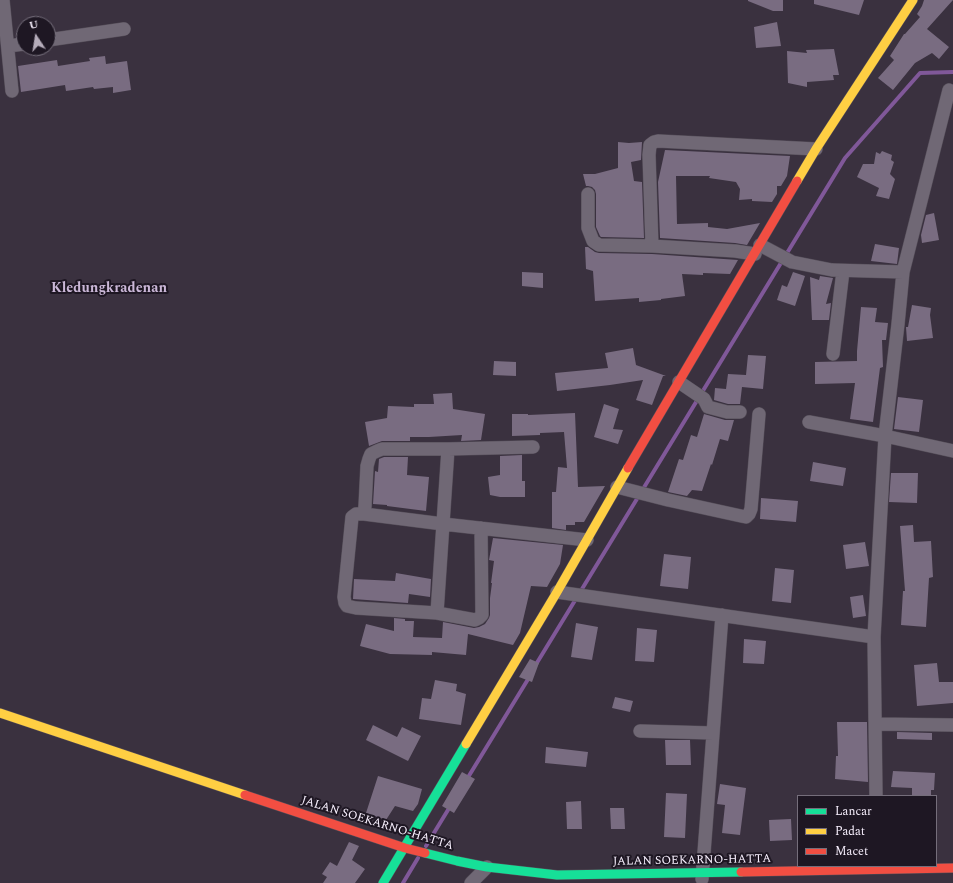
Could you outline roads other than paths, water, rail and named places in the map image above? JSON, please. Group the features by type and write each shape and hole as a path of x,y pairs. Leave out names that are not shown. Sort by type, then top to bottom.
{"main road":[{"path":"383,883 557,592 617,487 684,385 757,250 816,149 908,1"},
{"name":"JALAN SOEKARNO-HATTA","path":"0,713 405,848 457,861 556,879 702,878 877,873 953,868"}],"street":[{"path":"3,0 12,91"},
{"path":"56,39 124,29"},
{"path":"8,46 16,45"},
{"path":"876,795 874,637 885,436 903,272 949,90"},
{"path":"652,246 649,155 650,146 654,142 816,149"},
{"path":"588,194 588,228 593,241 599,246 652,246 735,251 757,250 777,254 792,262 832,270 903,272"},
{"path":"833,354 843,271"},
{"path":"684,385 704,399 708,407 727,412 740,412"},
{"path":"617,487 746,517 751,510 759,414"},
{"path":"810,422 953,451"},
{"path":"364,514 366,506 367,466 369,458 372,454 382,449 534,447"},
{"path":"437,612 448,449"},
{"path":"481,528 481,617 475,620 437,612 356,608 347,606 345,603 344,597 352,517 356,514 364,514 587,540"},
{"path":"557,592 874,637"},
{"path":"702,878 722,615"},
{"path":"876,724 953,725"},
{"path":"640,732 713,733"},
{"path":"471,883 487,867"}],"waterway":[{"path":"535,666 845,158 920,73 953,72"},
{"path":"467,779 530,676"},
{"path":"426,846 451,805"},
{"path":"403,883 418,858"}],"district":[{"name":"Kledungkradenan","path":"109,289"}]}
